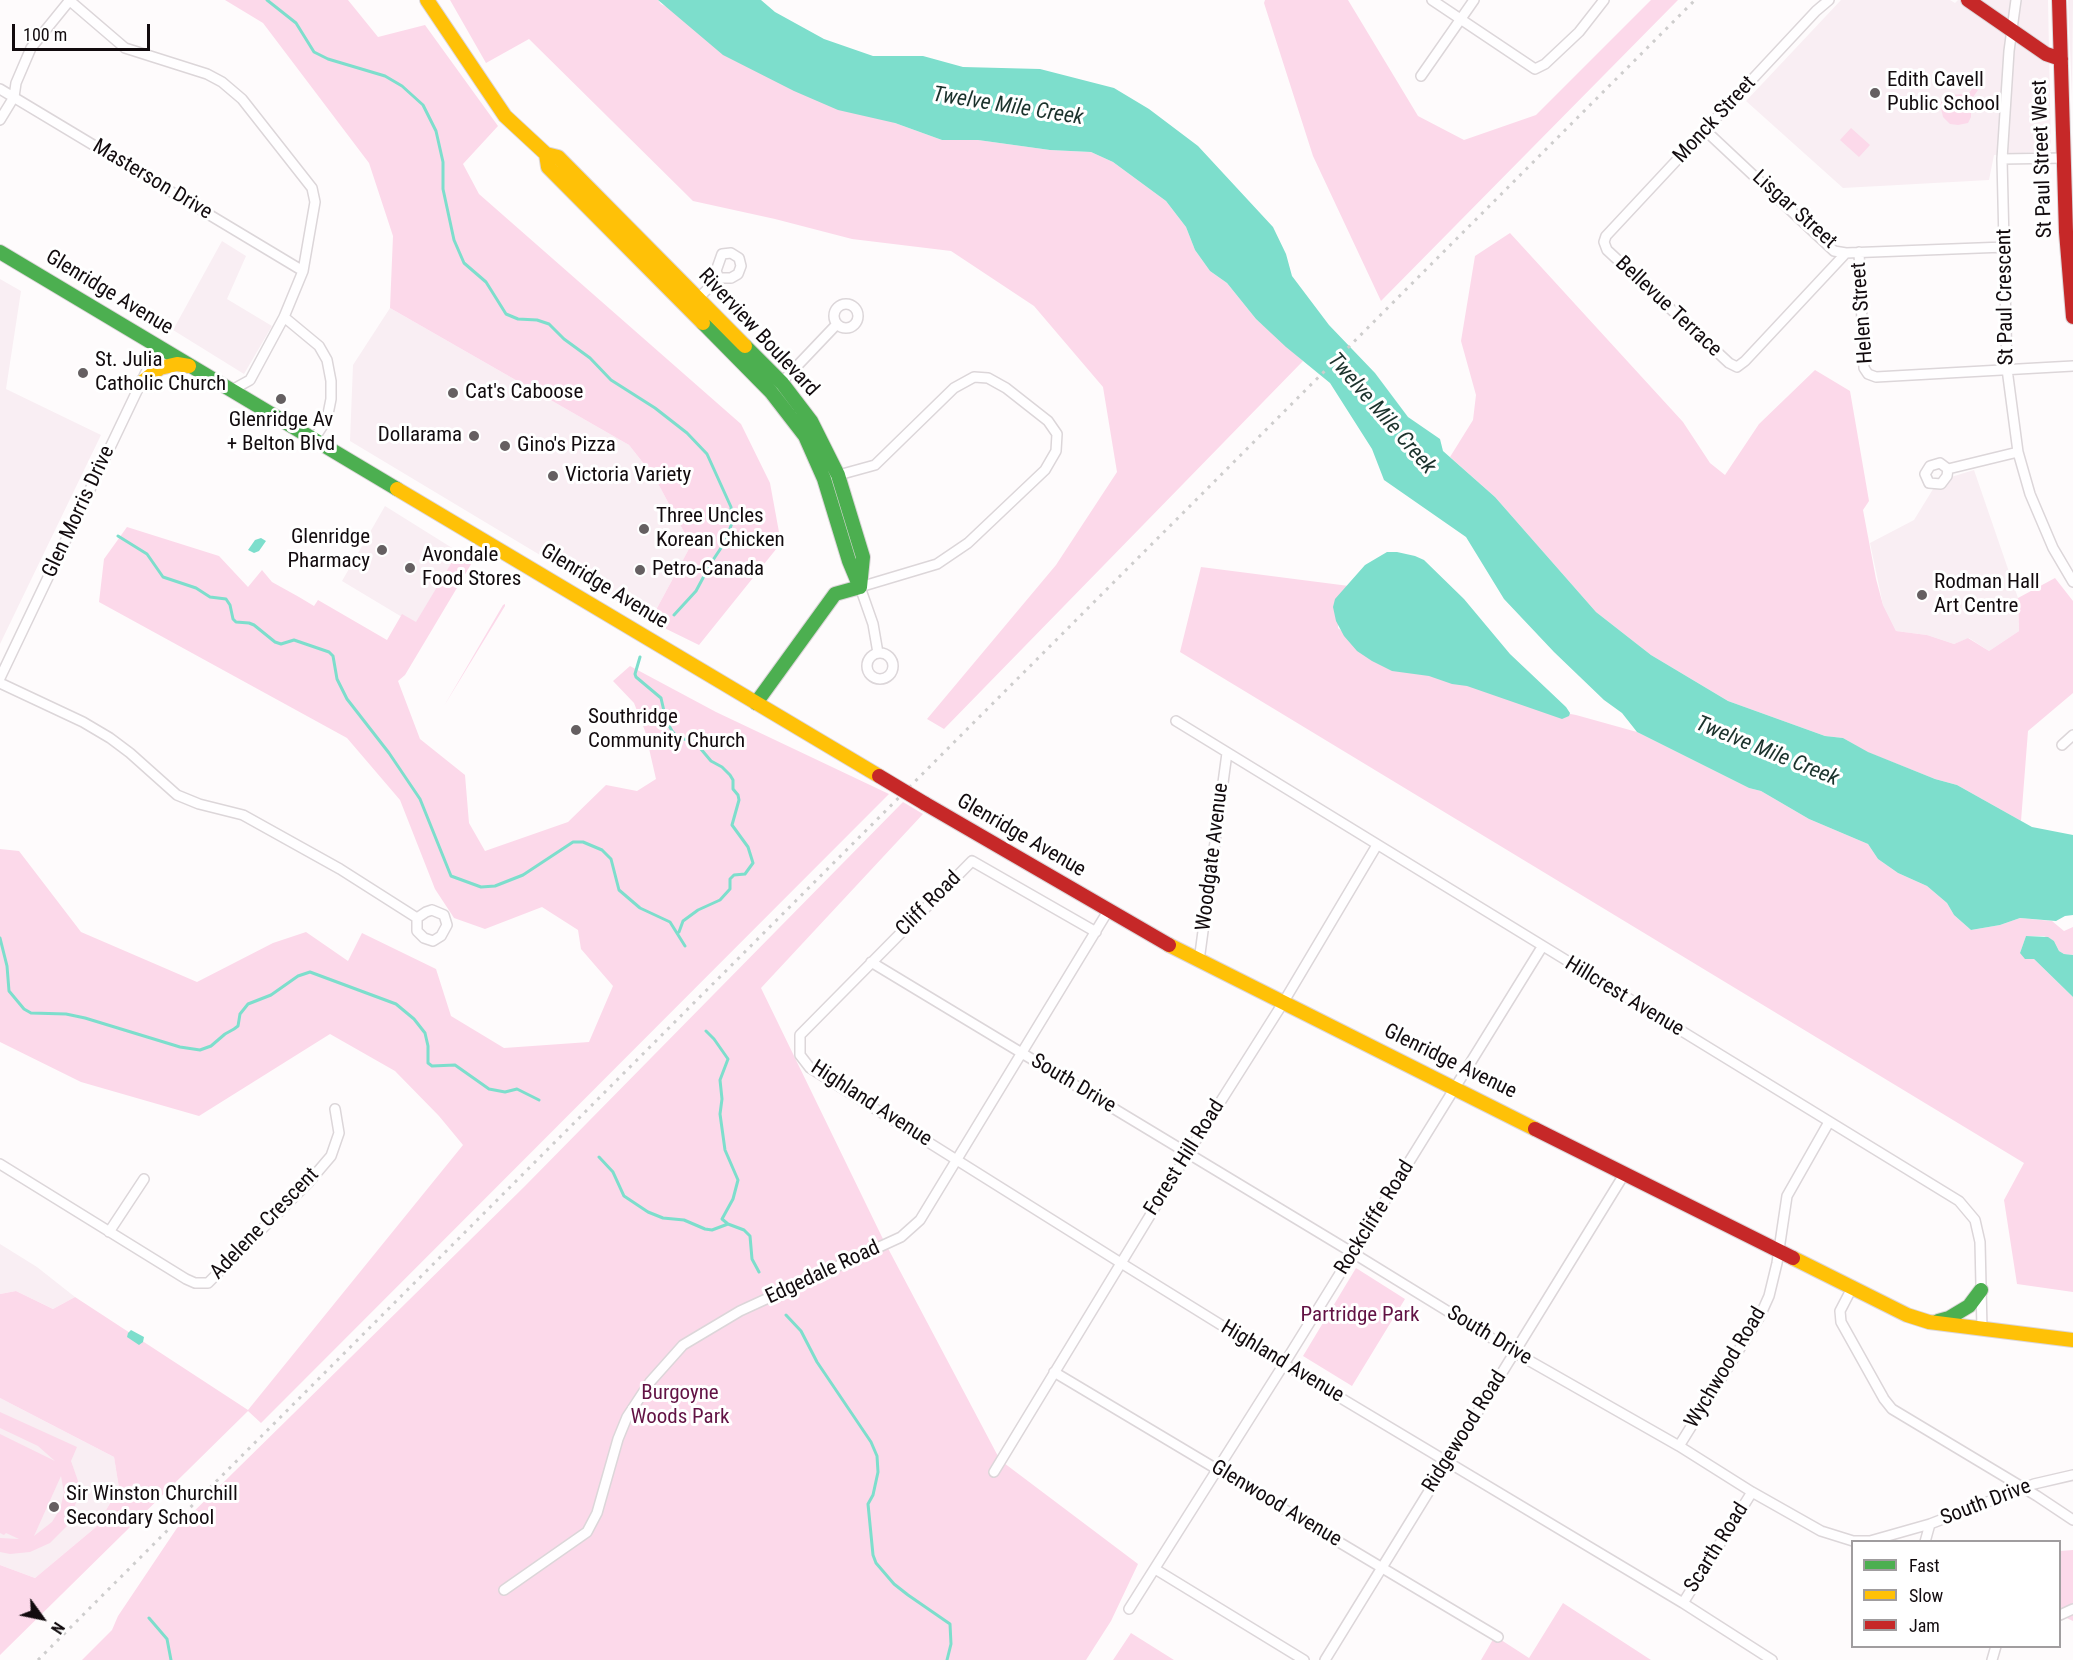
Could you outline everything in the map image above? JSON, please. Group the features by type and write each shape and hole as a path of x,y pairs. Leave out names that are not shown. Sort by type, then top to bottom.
{"main road":[{"name":"Riverview Boulevard","path":"427,0 505,116 546,154 548,167 605,214 811,422 838,475 863,557 860,587"},
{"path":"1968,0 2046,54 2061,59"},
{"name":"St Paul Street West","path":"2059,0 2061,59 2067,111 2064,158 2068,261 2073,317"},
{"name":"Glenridge Avenue","path":"0,252 924,804 1108,911 1199,960 1907,1314 1929,1322 2073,1340"},
{"path":"141,383 160,368 177,364 191,366"},
{"name":"Riverview Boulevard","path":"777,388 805,436 824,479 849,561 860,587"},
{"path":"756,703 836,594 860,587"},
{"path":"1929,1322 1944,1320 1958,1314 1969,1306 1981,1290"}],"street":[{"path":"0,120 14,97 16,83 31,48 70,0 125,48 207,74 222,82 242,99 312,188 315,202 303,271 284,317 250,380 232,390"},
{"path":"1432,0 1536,69 1545,64 1578,32 1604,0"},
{"path":"1421,76 1473,0"},
{"name":"Monck Street","path":"1604,242 1606,236 1816,11 1829,0"},
{"name":"St Paul Crescent","path":"2016,0 2011,31 2002,159 2006,247 2007,369 2018,452 2030,494 2053,548 2073,582"},
{"name":"Masterson Drive","path":"0,89 303,271"},
{"name":"Lisgar Street","path":"1705,130 1834,251 1846,253 2006,247"},
{"path":"2002,159 2064,158"},
{"name":"Bellevue Terrace","path":"1604,242 1607,250 1729,363 1737,367 1846,253"},
{"name":"Helen Street","path":"1859,252 1864,368 1868,374 1876,377 2007,369"},
{"path":"693,304 719,278"},
{"path":"284,317 319,346 327,360 332,381 331,399 327,419 314,439"},
{"path":"777,388 837,324"},
{"name":"Glen Morris Drive","path":"0,678 158,347"},
{"path":"2007,369 2073,366"},
{"path":"824,479 875,465 954,388 974,376 988,378 1006,388 1048,421 1057,435 1056,451 1045,470 968,543 937,564 860,587 873,624 878,653"},
{"path":"1948,469 2018,452"},
{"path":"0,683 83,722 110,738 131,753 177,795 199,804 243,815 340,868 417,918"},
{"name":"Hillcrest Avenue","path":"1176,721 1959,1201 1975,1220 1980,1242 1982,1329"},
{"path":"2062,745 2073,735"},
{"name":"Woodgate Avenue","path":"1199,960 1227,753"},
{"name":"Forest Hill Road","path":"994,1472 1188,1153 1283,1003 1377,845"},
{"name":"Cliff Road","path":"800,1055 800,1035 972,861 1096,932"},
{"name":"Edgedale Road","path":"504,1590 587,1532 597,1513 618,1439 627,1417 650,1382 683,1344 741,1311 901,1237 920,1220 1108,911"},
{"name":"Rockcliffe Road","path":"1129,1609 1284,1364 1542,947"},
{"name":"South Drive","path":"871,962 1514,1352 1679,1446 1752,1492 1821,1531 1851,1540"},
{"name":"Highland Avenue","path":"800,1055 810,1068 1121,1263 1284,1364 1683,1603 1772,1660"},
{"name":"Adelene Crescent","path":"0,1164 186,1278 195,1283 208,1283 308,1183 331,1155 339,1133 335,1109"},
{"name":"Wychwood Road","path":"1679,1446 1760,1316 1769,1296 1777,1263 1787,1196 1828,1122"},
{"name":"Ridgewood Road","path":"1325,1660 1625,1173"},
{"path":"109,1232 144,1179"},
{"path":"1853,1286 1840,1311 1840,1322 1892,1409 2025,1488 2073,1520"},
{"name":"Glenwood Avenue","path":"1054,1372 1498,1637"},
{"name":"South Drive","path":"1874,1540 1930,1524 2034,1484 2073,1475"},
{"name":"Scarth Road","path":"1683,1603 1752,1492"},
{"path":"1926,1540 1930,1524"},
{"path":"1155,1569 1304,1660"}],"shaded area":[{"name":"Edith Cavell Public School","path":"1841,0 1950,0 1955,3 1958,0 2048,0 2051,151 1994,155 1989,180 1843,188 1746,101"},
{"path":"2068,0 2073,0 2072,97"},
{"path":"222,241 246,256 227,299 272,326 244,374 173,330"},
{"path":"0,279 21,291 6,389 101,435 0,644"},
{"path":"390,308 629,445 655,478 691,545 650,621 350,441 353,365"},
{"path":"1974,470 2018,598 2019,631 1989,651 1969,638 1954,644 1927,635 1896,631 1883,605 1870,543 1914,520 1938,481"},
{"path":"385,506 473,561 427,632 342,581"},
{"path":"0,1244 37,1267 75,1297 53,1309 16,1291 0,1294"},
{"name":"Sir Winston Churchill Secondary School","path":"0,1398 114,1457 119,1488 96,1527 35,1578 0,1565"}],"green space":[{"path":"225,0 348,0 378,37 425,25 498,126 463,164 479,194 741,424 770,483 781,543 699,645 650,621 691,545 655,478 629,445 390,308 393,236 369,163 263,23"},
{"path":"450,0 658,0 661,4 895,123 942,140 978,140 1050,150 1091,152 1113,162 1166,201 1186,227 1195,250 1210,271 1227,283 1256,319 1303,361 944,729 927,719 1056,565 1117,472 1103,387 1034,306 951,251 852,239 693,201 529,39 486,63"},
{"path":"1265,0 1348,0 1418,116 1464,140 1536,115 1651,0 1678,0 1381,301 1313,156 1264,3"},
{"path":"1973,88 1978,90 1971,100 1971,117 1968,123 1950,124 1943,117 1940,104 1946,95 1968,94"},
{"path":"1851,128 1870,145 1859,157 1840,140"},
{"path":"1510,233 1683,422 1710,463 1725,475 1759,424 1815,370 1850,391 1869,501 1863,510 1876,579 1883,605 1896,631 1927,635 1954,644 1968,638 1989,651 2019,631 2018,598 2055,578 2073,601 2073,693 2028,731 2021,821 1957,785 1935,779 1867,752 1843,738 1825,736 1728,701 1651,655 1596,612 1495,497 1450,457 1473,420 1476,395 1461,341 1475,256"},
{"path":"127,527 219,556 248,587 262,570 272,582 314,606 318,600 387,640 402,614 416,622 458,552 473,561 405,675 398,681 420,739 465,775 469,823 485,851 568,822 606,785 637,791 656,779 645,731 634,703 613,681 630,666 716,712 889,794 261,1423 248,1411 0,1655 0,1565 35,1578 96,1527 119,1488 114,1457 0,1398 0,1294 16,1291 53,1309 75,1297 248,1410 463,1145 439,1116 395,1071 330,1034 199,1116 81,1082 0,1042 0,849 19,851 81,932 197,982 273,943 306,932 348,961 362,933 436,969 451,1016 504,1048 589,1042 613,986 581,949 578,930 542,907 485,929 454,918 435,889 400,800 347,738 99,602 104,559"},
{"path":"1201,567 1349,586 1338,604 1338,628 1347,635 1528,706 1576,715 1637,732 1749,788 1761,791 1809,819 1868,844 1878,859 1898,873 1927,886 1947,903 1954,915 1971,930 2000,925 2020,918 2052,921 2064,931 2073,927 2073,955 2059,951 2054,941 2044,936 2026,936 2020,953 2034,959 2073,997 2073,1292 2017,1284 2004,1200 2024,1163 1180,652"},
{"path":"503,605 505,606 444,706"},
{"name":"Burgoyne Woods Park","path":"903,802 923,814 761,988 882,1237 1000,1460 1138,1564 1111,1621 1086,1660 82,1660 112,1630 118,1616 177,1528 524,1187"},
{"name":"Partridge Park","path":"1356,1268 1405,1299 1352,1386 1303,1356"},
{"path":"0,1412 77,1447 71,1461 78,1481 78,1496 69,1524 50,1543 30,1552 10,1554 0,1552 0,1538 19,1539 6,1533 4,1535 0,1533 0,1434 55,1461 38,1446 0,1428","holes":["61,1476 64,1493 60,1509 52,1522 34,1536"]},
{"path":"2073,1550 2073,1621 2061,1615 2061,1551"},
{"path":"1563,1603 1651,1660 1481,1660 1495,1636 1529,1658"},
{"path":"1131,1633 1174,1660 1113,1660"}],"water":[{"name":"Twelve Mile Creek","path":"658,0 761,0 775,12 824,39 873,56 923,56 963,67 1040,69 1114,88 1149,109 1198,146 1273,227 1286,254 1292,276 1329,325 1375,373 1408,417 1440,439 1443,451 1495,497 1596,612 1651,655 1728,701 1825,736 1843,738 1868,752 1935,779 1957,785 2032,827 2073,835 2073,915 2056,921 2020,918 2000,925 1971,930 1954,915 1947,903 1927,886 1898,873 1878,859 1868,844 1809,819 1761,791 1749,788 1637,732 1622,713 1604,700 1554,652 1504,599 1466,537 1384,480 1372,449 1330,383 1256,319 1227,283 1210,271 1195,250 1186,227 1166,201 1113,162 1091,152 1050,150 978,140 942,140 895,123 838,110 794,91 723,55"},
{"path":"261,538 266,541 259,551 254,553 248,550 255,540"},
{"path":"1387,552 1397,552 1424,560 1464,599 1510,654 1566,707 1570,713 1569,716 1562,719 1467,686 1452,684 1429,676 1392,671 1357,651 1344,636 1336,621 1333,607 1335,599 1365,565"},
{"path":"2026,936 2048,937 2054,941 2059,951 2073,955 2073,997 2034,959 2025,959 2020,953"},
{"path":"131,1330 144,1337 143,1342 139,1345 127,1337"}],"waterway":[{"path":"267,0 296,23 314,52 328,59 385,76 402,86 423,105 436,131 443,162 443,189 454,240 464,263 486,282 506,314 518,319 537,320 549,324 564,339 590,358 611,380 655,408 687,433 707,454 731,507 732,523 725,542 696,591 674,615"},
{"path":"118,536 147,554 163,577 196,588 210,597 226,599 236,622 254,625 275,642 281,644 294,640 329,652 333,656 337,679 347,699 389,753 420,799 451,876 481,887 495,886 523,875 573,842 583,842 602,850 611,859 619,890 640,908 670,922 685,946"},
{"path":"640,657 636,677 661,698 666,720 672,731 677,737 695,742 711,761 722,767 733,780 733,789 739,800 732,825 748,847 753,863 745,874 734,875 730,879 730,889 720,900 698,910 683,921 679,932"},
{"path":"0,938 7,966 9,991 24,1009 31,1013 66,1014 85,1018 180,1047 200,1050 211,1046 238,1026 240,1014 248,1004 271,995 298,976 310,972 396,1004 414,1019 425,1033 428,1063 432,1066 455,1065 489,1089 505,1092 517,1089 539,1100"},
{"path":"706,1031 728,1059 720,1080 722,1099 720,1114 725,1150 738,1180 733,1199 722,1219 744,1230 750,1236 752,1259 759,1272"},
{"path":"599,1157 613,1172 624,1196 648,1212 663,1218 684,1220 705,1229 712,1230 728,1224"},
{"path":"786,1315 801,1331 817,1362 871,1442 877,1456 878,1472 873,1495 868,1504 873,1555 876,1563 894,1584 950,1624 951,1644 947,1660"},
{"path":"149,1618 167,1639 171,1660"}],"railway":[{"path":"38,1660 1695,0"}],"traffic: fast":[{"path":"0,252 397,489"},
{"path":"703,323 771,392 805,436 824,479 849,561 859,585"},
{"path":"745,346 782,383 811,421 838,475 863,557 860,587"},
{"path":"756,703 835,594 860,587"},
{"path":"1938,1321 1949,1318 1969,1306 1981,1290"}],"traffic: slow":[{"path":"427,0 505,116 546,154 558,157 745,346"},
{"path":"546,154 548,167 703,323"},
{"path":"141,383 160,368 177,364 189,366"},
{"path":"397,489 879,776"},
{"path":"1169,945 1535,1129"},
{"path":"1793,1258 1907,1315 1929,1322 2073,1340"}],"traffic: jam":[{"path":"1968,0 2046,54 2061,59"},
{"path":"2059,0 2066,232 2073,317"},
{"path":"879,776 924,803"},
{"path":"924,803 1169,945"},
{"path":"1535,1129 1793,1258"}],"place":[{"name":"Edith Cavell Public School","path":"1875,93"},
{"name":"St. Julia Catholic Church","path":"83,373"},
{"name":"Cat's Caboose","path":"453,393"},
{"name":"Glenridge Av + Belton Blvd","path":"281,399"},
{"name":"Dollarama","path":"474,436"},
{"name":"Gino's Pizza","path":"505,446"},
{"name":"Victoria Variety","path":"553,476"},
{"name":"Three Uncles Korean Chicken","path":"644,529"},
{"name":"Glenridge Pharmacy","path":"382,550"},
{"name":"Avondale Food Stores","path":"410,568"},
{"name":"Petro-Canada","path":"640,570"},
{"name":"Rodman Hall Art Centre","path":"1922,595"},
{"name":"Southridge Community Church","path":"576,730"},
{"name":"Sir Winston Churchill Secondary School","path":"54,1507"}]}
